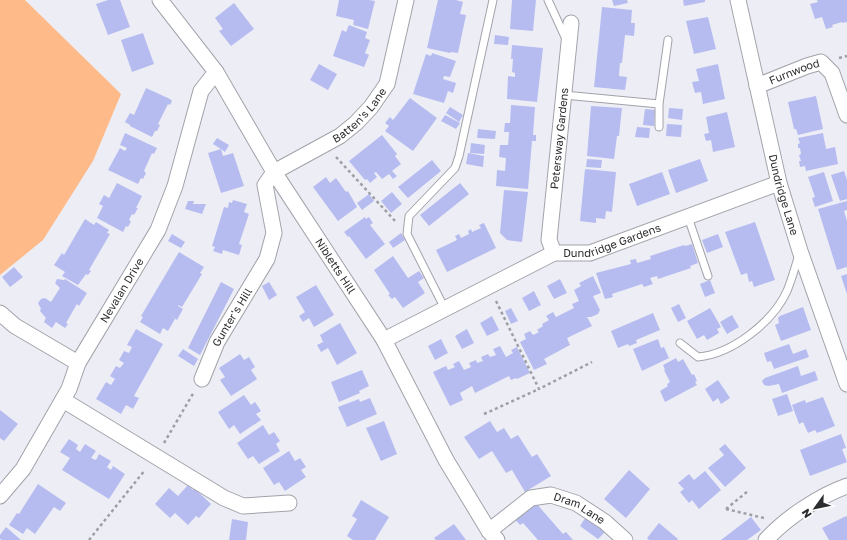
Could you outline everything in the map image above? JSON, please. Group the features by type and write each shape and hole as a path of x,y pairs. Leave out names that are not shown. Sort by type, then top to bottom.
{"street":[{"name":"Nibletts Hill","path":"160,0 216,72 274,172 384,340 446,460 493,535"},
{"name":"Batten's Lane","path":"274,172 340,136 356,123 371,107 387,84 406,0"},
{"name":"Dundridge Lane","path":"738,0 779,183 800,251 847,384"},
{"name":"Petersway Gardens","path":"554,254 549,240 571,24"},
{"name":"Furnwood","path":"757,86 821,62 832,73 847,115"},
{"name":"Nevalan Drive","path":"0,496 23,469 69,389 78,363 158,230 175,186 201,91 216,72"},
{"name":"Gunter's Hill","path":"202,379 218,342 267,259 274,233 265,185 274,172"},
{"name":"Dundridge Gardens","path":"384,340 554,254 590,253 779,183"},
{"path":"0,313 15,326 78,363"},
{"path":"63,400 224,498 242,506 289,503"},
{"path":"766,540 809,505 833,491 847,486"},
{"name":"Dram Lane","path":"493,535 530,498 551,495 576,503 605,522 626,540"}],"lane":[{"path":"445,309 407,234 409,216 455,168 494,0"},
{"path":"548,0 569,45"},
{"path":"658,127 659,104 668,40"},
{"path":"564,95 659,104"},
{"path":"688,217 708,276"},
{"path":"680,343 698,357 709,356 733,345 755,331 773,312 787,292 800,251"}],"path":[{"path":"324,145 407,234"},
{"path":"489,287 539,388"},
{"path":"484,414 592,362"},
{"path":"89,540 155,457 202,379"},
{"path":"748,491 726,509 786,523"}],"shaded area":[{"path":"0,0 25,0 121,94 93,161 43,240 0,275"}],"building":[{"path":"108,0 120,0 130,27 108,35 96,4"},
{"path":"339,0 375,1 368,29 353,25 354,20 336,16"},
{"path":"438,0 456,0 463,2 460,14 466,15 458,53 450,53 427,48"},
{"path":"512,0 536,0 533,31 510,29"},
{"path":"612,0 627,0 628,3 614,6"},
{"path":"683,0 705,0 705,2 684,6"},
{"path":"817,0 847,0 847,22 832,25 833,27 826,29 822,17 815,19 810,4 818,2"},
{"path":"234,3 254,29 231,46 219,31 223,29 215,18"},
{"path":"602,7 632,10 631,23 635,23 634,36 625,35 622,63 620,63 619,76 627,77 625,90 594,87"},
{"path":"708,17 716,49 694,54 686,21"},
{"path":"349,25 367,32 365,38 370,40 365,53 369,55 364,67 333,56 342,30 346,32"},
{"path":"143,33 154,64 132,72 121,40"},
{"path":"495,35 509,37 508,45 494,44"},
{"path":"512,45 543,48 537,102 507,99 508,76 515,77 515,73 512,72"},
{"path":"432,53 456,61 450,77 444,76 443,79 456,83 453,93 448,91 444,103 413,94 426,54 431,56"},
{"path":"319,64 337,74 328,90 310,80"},
{"path":"718,64 725,99 703,104 701,92 695,93 692,82 699,81 696,69"},
{"path":"146,88 172,101 170,105 168,104 158,124 160,125 152,137 125,122 130,113 134,115"},
{"path":"816,96 823,129 798,135 796,129 794,129 788,102"},
{"path":"410,98 437,118 413,151 385,131 389,126 385,123 390,117 393,120"},
{"path":"511,105 535,107 533,135 536,135 536,141 532,141 528,189 496,186 497,170 505,171 506,158 499,157 500,145 508,145 509,132 504,132 505,123 510,123"},
{"path":"591,106 622,108 619,136 617,136 614,159 587,156"},
{"path":"450,107 463,115 459,122 446,113"},
{"path":"669,108 683,109 682,120 668,118"},
{"path":"645,109 655,110 654,126 643,125"},
{"path":"727,112 735,147 713,152 711,140 706,141 704,134 709,133 706,117"},
{"path":"445,115 460,123 456,129 441,121"},
{"path":"667,124 682,125 681,137 666,136"},
{"path":"637,127 650,128 649,138 635,137"},
{"path":"478,129 496,131 495,139 477,138"},
{"path":"125,133 157,148 154,154 152,153 144,171 146,173 143,179 141,178 138,184 108,170 120,148 125,151 127,148 120,145"},
{"path":"823,133 826,149 835,147 838,164 806,171 805,166 800,167 799,161 801,161 799,155 801,154 800,148 798,148 798,144 800,143 798,138"},
{"path":"382,135 397,154 395,156 401,164 392,171 397,176 393,179 389,174 382,179 376,172 374,173 377,177 370,183 367,179 365,180 349,161"},
{"path":"217,138 229,145 225,152 213,144"},
{"path":"471,143 485,145 484,154 470,153"},
{"path":"221,149 223,156 233,153 244,186 221,193 208,153"},
{"path":"468,153 484,156 483,167 466,164"},
{"path":"587,159 602,160 601,168 586,167"},
{"path":"700,159 708,181 676,193 668,170"},
{"path":"432,160 441,171 408,198 398,187"},
{"path":"585,169 616,172 612,212 606,211 605,219 596,218 596,223 580,221"},
{"path":"844,171 847,180 847,199 840,201 831,175"},
{"path":"662,172 670,194 637,206 629,184"},
{"path":"824,172 833,201 815,207 812,198 815,197 808,177"},
{"path":"326,177 330,183 336,178 346,192 348,191 357,207 338,221 313,187"},
{"path":"117,183 142,196 136,208 138,208 129,220 131,221 128,227 126,226 123,232 97,218 103,206 99,204 104,195 109,198"},
{"path":"460,183 469,194 429,226 420,215"},
{"path":"504,190 528,192 522,242 507,240 500,233"},
{"path":"392,192 402,204 391,213 381,201"},
{"path":"369,194 374,201 362,210 357,203"},
{"path":"233,200 247,204 244,212 249,214 239,244 242,245 239,255 223,250 222,254 213,251 215,247 212,246 224,207 228,208 229,202 232,203"},
{"path":"188,201 194,201 193,204 206,204 202,214 185,209"},
{"path":"847,201 847,210 844,211 847,221 847,267 837,270 818,209"},
{"path":"365,217 366,219 369,217 373,223 370,225 385,244 366,259 349,236 348,237 344,232"},
{"path":"85,219 94,225 96,222 109,230 107,233 110,234 89,270 91,271 88,275 86,274 78,285 62,276 65,272 54,265 62,253 64,255"},
{"path":"755,222 775,280 754,287 752,281 749,282 747,273 741,275 725,232"},
{"path":"484,223 496,248 447,272 436,250 457,240 455,236 459,234 461,238 469,234 468,231 471,229 472,232 481,228 479,225"},
{"path":"401,233 405,240 393,248 389,242"},
{"path":"172,234 185,242 181,248 168,241"},
{"path":"718,234 723,247 707,253 702,240"},
{"path":"692,244 698,263 690,266 691,268 658,279 657,276 650,278 653,284 644,287 642,284 612,294 613,297 605,299 596,273 631,264 630,260 636,259 637,263 651,259 650,256 684,245"},
{"path":"179,252 204,267 200,273 202,274 182,307 178,305 183,309 177,320 171,316 175,319 168,331 163,328 160,334 140,322 143,317 141,316"},
{"path":"393,256 408,278 419,271 424,278 418,282 425,293 403,308 395,297 392,299 388,295 390,294 374,270"},
{"path":"14,267 23,277 10,287 2,277"},
{"path":"847,274 847,294 841,276"},
{"path":"593,276 601,293 593,296 600,310 598,314 587,317 592,326 567,338 570,345 544,359 547,364 534,370 520,342 526,339 524,334 530,331 533,335 539,332 537,330 543,326 542,324 549,320 546,316 553,312 556,317 574,308 572,304 579,301 574,290 581,286 579,283"},
{"path":"57,279 65,279 87,293 79,306 77,304 66,323 68,324 65,328 56,322 52,328 44,322 46,318 40,311 41,308 38,303 41,299 45,298 51,302 60,288 55,283"},
{"path":"560,279 567,293 554,299 547,286"},
{"path":"710,280 715,293 705,297 700,284"},
{"path":"221,282 234,289 200,355 188,348"},
{"path":"269,282 277,295 269,300 262,286"},
{"path":"316,285 334,315 314,327 309,318 303,322 299,316 305,312 296,297"},
{"path":"534,291 541,305 529,311 522,298"},
{"path":"679,304 686,318 678,322 671,308"},
{"path":"803,307 811,330 781,341 775,325 779,323 778,318"},
{"path":"511,308 518,321 511,324 505,311"},
{"path":"710,308 721,327 717,329 719,333 707,340 704,335 697,339 687,321"},
{"path":"653,313 660,330 636,340 637,343 629,346 628,344 618,348 611,331"},
{"path":"732,315 739,327 727,334 720,322"},
{"path":"492,316 499,330 487,336 480,323"},
{"path":"340,323 357,353 337,365 328,348 321,352 317,345 323,342 320,335"},
{"path":"136,329 163,344 134,396 139,398 133,409 126,405 121,414 96,399 106,382 111,385 115,379 110,376 116,366 120,368 124,363 119,360 124,351 129,353 132,347 127,345"},
{"path":"467,329 474,343 462,349 455,336"},
{"path":"441,339 448,353 435,360 428,346"},
{"path":"658,339 661,348 664,347 669,358 642,371 633,349"},
{"path":"789,344 793,354 806,349 809,357 774,369 771,361 767,362 764,353"},
{"path":"500,346 506,357 513,353 511,350 517,347 530,373 511,380 509,376 475,393 472,386 460,393 463,400 450,406 433,372 446,366 448,370 455,367 453,364 459,361 464,370 471,367 469,363 476,360 477,363 483,361 481,357 488,354 490,357 496,355 493,349"},
{"path":"183,349 198,359 194,366 178,356"},
{"path":"240,354 244,360 249,357 255,367 251,370 257,379 231,396 220,380 225,377 219,368"},
{"path":"676,358 678,362 683,359 692,375 694,374 697,385 665,402 660,391 668,386 667,384 670,382 663,365"},
{"path":"798,366 801,376 815,371 818,380 782,393 779,384 768,386 764,385 762,381 765,378"},
{"path":"362,370 369,386 359,391 360,393 339,402 331,382"},
{"path":"718,380 730,398 721,404 718,398 713,402 705,389"},
{"path":"787,394 793,411 778,416 772,399"},
{"path":"244,395 251,405 255,402 261,411 256,414 261,420 240,434 234,425 229,429 218,412"},
{"path":"823,397 835,426 817,433 815,430 808,433 803,422 799,424 792,405 805,400 806,403"},
{"path":"370,398 377,414 347,427 338,407 359,399 360,402"},
{"path":"0,410 18,424 4,441 0,438"},
{"path":"384,421 397,454 381,461 366,428"},
{"path":"490,421 497,432 504,428 511,439 518,435 532,457 537,454 551,476 525,492 512,470 506,473 492,451 479,459 464,437"},
{"path":"263,425 269,435 274,432 280,441 276,444 280,451 259,464 253,456 248,459 237,443"},
{"path":"841,434 846,448 842,449 847,462 810,476 800,450"},
{"path":"69,439 78,445 76,449 80,452 85,444 96,451 91,458 96,460 99,454 111,461 107,467 111,470 113,466 125,474 109,499 62,470 70,458 60,452"},
{"path":"725,444 746,468 725,487 708,468 724,455 719,449"},
{"path":"289,451 295,461 300,458 306,467 301,470 306,477 285,491 279,482 274,485 263,468"},
{"path":"629,470 650,489 626,518 604,499"},
{"path":"705,471 721,490 699,509 692,500 689,503 680,492 684,489 678,483 689,474 694,480"},
{"path":"38,484 66,503 60,511 54,507 35,534 27,528 23,534 9,525 17,513 19,514"},
{"path":"188,485 193,490 194,488 211,504 199,518 196,516 188,525 175,513 170,518 155,504 169,488 178,496"},
{"path":"361,500 389,517 375,540 353,540 347,536 357,519 352,516"},
{"path":"536,503 563,534 566,532 573,540 538,540 523,523 520,525 512,516"},
{"path":"587,515 608,529 598,539 580,526"},
{"path":"846,516 847,540 829,540 822,528"},
{"path":"751,517 761,530 747,540 721,540"},
{"path":"232,519 248,522 246,540 229,540"},
{"path":"659,523 678,539 649,540 647,538"},
{"path":"454,524 466,540 436,540 434,538"},
{"path":"6,527 21,540 0,539 0,535"}]}
